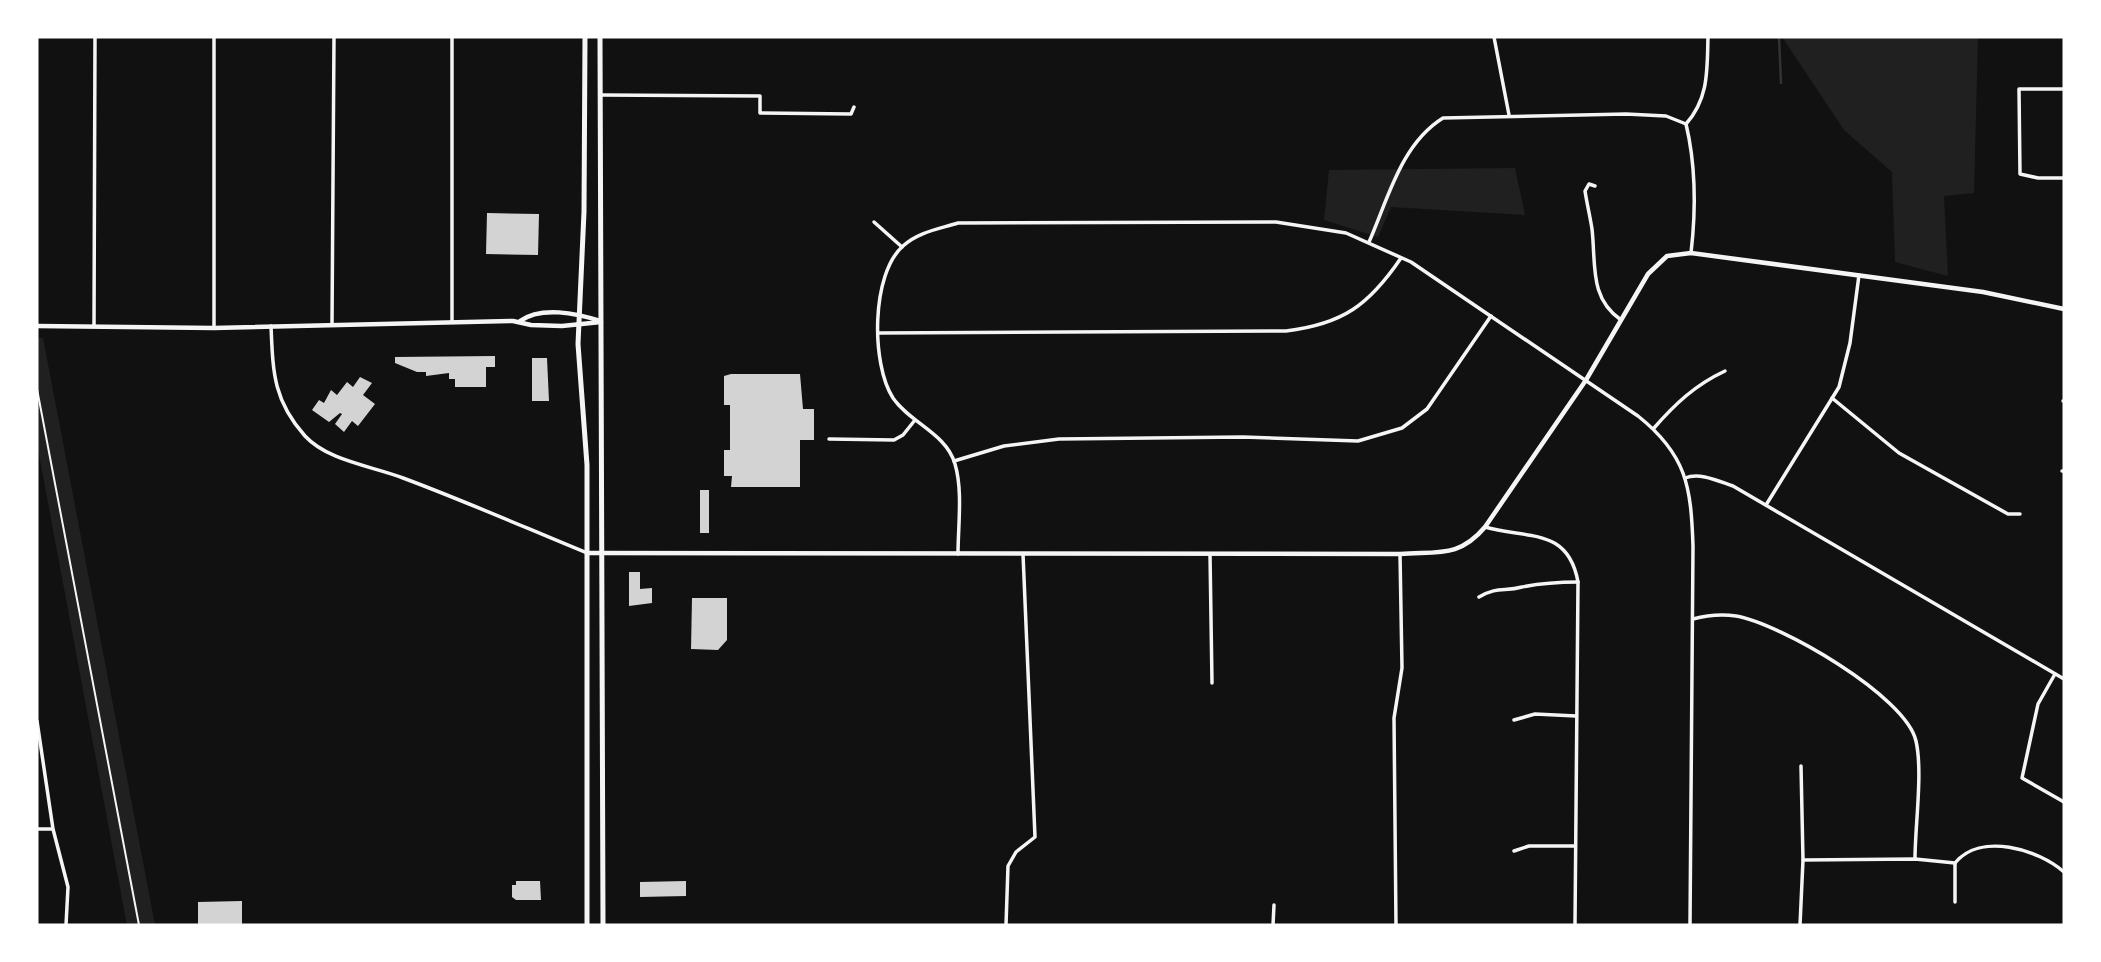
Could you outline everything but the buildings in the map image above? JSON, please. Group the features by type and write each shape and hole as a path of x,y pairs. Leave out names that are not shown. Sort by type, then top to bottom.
{"main road":[{"path":"585,37 579,326 580,393 587,465 587,925"},
{"path":"600,37 603,925"},
{"path":"588,553 1400,554 1461,549 1485,527 1586,380 1656,264 1675,253 1983,292 2064,309"},
{"path":"520,321 531,313 580,314 601,322"},
{"path":"37,326 214,328 520,321 531,325 579,326 601,322"}],"street":[{"path":"94,326 95,37"},
{"path":"214,37 214,328"},
{"path":"332,326 334,37"},
{"path":"452,37 452,322"},
{"path":"1494,37 1509,115"},
{"path":"1686,124 1699,109 1705,93 1708,37"},
{"path":"2064,89 2019,89 2020,174 2038,178 2064,178"},
{"path":"600,95 760,96 760,113 851,114 854,107"},
{"path":"1369,242 1401,167 1422,132 1443,118 1509,115 1666,116 1686,124"},
{"path":"1686,124 1693,152 1695,224 1691,253"},
{"path":"1595,186 1588,184 1584,191 1592,230 1594,277 1604,304 1621,320"},
{"path":"874,222 902,247"},
{"path":"958,554 957,480 954,461 938,438 915,421 888,388 880,358 880,295 889,269 902,247 922,233 958,223 1276,222 1311,226 1369,242 1401,258 1654,428 1678,460 1691,493 1693,619 1690,925"},
{"path":"879,333 1286,331 1320,327 1354,309 1379,291 1401,258"},
{"path":"1766,505 1832,398 1844,372 1859,275"},
{"path":"954,461 1004,446 1059,439 1244,437 1358,441 1402,428 1427,409 1491,316"},
{"path":"271,327 274,383 278,397 307,439 331,454 403,478 588,553"},
{"path":"1654,428 1676,402 1703,382 1725,371"},
{"path":"1832,398 1899,453 2008,514 2020,514"},
{"path":"829,439 894,440 903,435 915,421"},
{"path":"1685,478 1692,475 1703,476 1733,486 2064,679"},
{"path":"1485,527 1506,533 1537,534 1554,541 1569,556 1578,582 1575,925"},
{"path":"1006,925 1008,866 1016,852 1035,837 1023,554"},
{"path":"1210,554 1212,682"},
{"path":"1396,925 1394,718 1402,668 1400,554"},
{"path":"1479,597 1494,588 1519,588 1538,582 1578,582"},
{"path":"1693,619 1710,614 1736,616 1774,627 1808,644 1867,685 1904,720 1916,740 1915,859"},
{"path":"2055,674 2038,704 2022,778 2064,802"},
{"path":"1514,720 1535,715 1577,716"},
{"path":"37,721 53,829 68,887 66,925"},
{"path":"1800,925 1803,860 1801,766"},
{"path":"37,829 53,829"},
{"path":"1514,850 1529,846 1575,846"},
{"path":"1955,902 1955,863 1964,852 1978,846 2029,852 2064,872"},
{"path":"1803,860 1915,859 1955,863"},
{"path":"1273,925 1274,905"}],"path":[{"path":"37,389 139,925"}],"shaded area":[{"path":"1782,37 1978,37 1974,193 1944,196 1948,276 1895,262 1892,172 1844,130"},
{"path":"1515,168 1525,215 1391,207 1378,237 1324,220 1329,170"},
{"path":"37,338 43,338 155,925 127,925 37,444"}],"waterway":[{"path":"1779,37 1781,83"}]}
